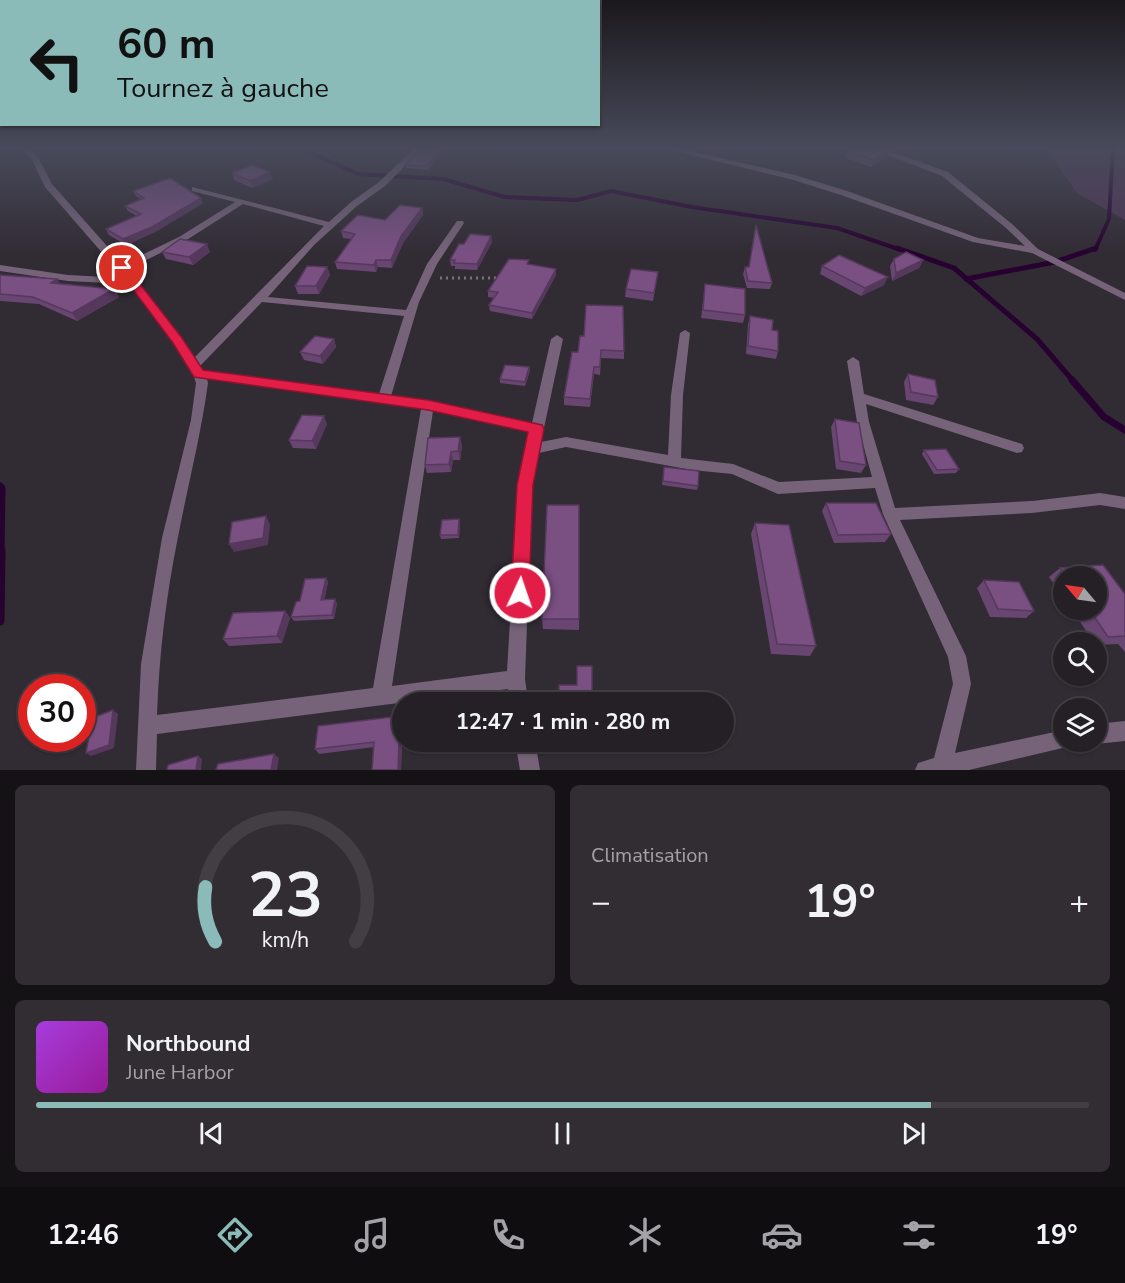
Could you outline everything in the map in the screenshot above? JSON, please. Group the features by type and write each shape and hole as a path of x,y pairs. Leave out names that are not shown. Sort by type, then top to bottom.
{"street":[{"path":"47,183 122,268 196,370 202,383 197,420 170,538 150,664 146,770"},
{"path":"196,370 330,225 383,183"},
{"path":"811,183 976,240 1035,251 1125,297"},
{"path":"956,183 1010,226 1035,251"},
{"path":"195,189 240,203 330,225"},
{"path":"122,268 182,239 240,203"},
{"path":"384,399 409,313 424,278 460,223"},
{"path":"0,268 68,278 132,281"},
{"path":"260,299 409,313"},
{"path":"674,462 677,395 685,333"},
{"path":"518,692 516,679 525,485 531,449 544,405 557,339"},
{"path":"853,361 863,422 890,514 957,656 962,684 957,710 933,767"},
{"path":"196,370 428,405 537,429"},
{"path":"860,397 1017,448"},
{"path":"381,697 428,405"},
{"path":"531,449 566,442 674,462 733,469 778,488 879,482"},
{"path":"890,514 1032,507 1100,499 1125,503"},
{"path":"147,726 516,679"},
{"path":"1107,733 1125,731"},
{"path":"933,767 1053,741"},
{"path":"527,752 530,770"}],"path":[{"path":"424,278 499,278"}],"shaded area":[{"path":"1070,183 1125,183 1125,220 1077,193"}],"building":[{"path":"156,183 178,183 201,198 152,227 123,239 106,229 141,214 125,206 144,198 133,191"},
{"path":"400,205 422,208 401,236 391,260 376,260 374,265 335,262 355,234 341,231 358,215 385,220"},
{"path":"756,225 772,283 748,281 745,267 749,267"},
{"path":"470,234 491,236 477,264 454,263 455,260 450,260 459,244 464,244"},
{"path":"180,239 207,244 189,257 162,252"},
{"path":"906,252 923,260 896,273 894,259"},
{"path":"839,255 888,277 865,288 822,266"},
{"path":"509,259 529,260 527,264 556,269 532,313 489,305 498,292 488,291"},
{"path":"307,266 327,267 316,286 295,286"},
{"path":"631,269 658,272 654,293 626,289"},
{"path":"0,275 57,279 51,283 114,289 72,313 33,297 0,294"},
{"path":"705,284 745,289 745,315 703,310"},
{"path":"586,305 623,306 624,351 601,350 600,367 594,367 590,399 564,397 572,352 578,352 580,336 584,336"},
{"path":"750,316 773,320 772,330 778,331 778,351 748,346"},
{"path":"315,336 334,339 320,356 300,352"},
{"path":"505,365 529,367 525,382 500,379"},
{"path":"908,374 935,380 938,397 911,392"},
{"path":"302,415 324,416 312,441 289,440"},
{"path":"835,419 859,423 866,465 840,461"},
{"path":"460,437 458,451 451,452 449,464 425,465 428,438"},
{"path":"946,449 959,469 937,470 924,450"},
{"path":"664,467 699,471 698,486 663,481"},
{"path":"826,503 876,503 891,534 838,535"},
{"path":"547,505 579,505 579,619 542,619"},
{"path":"266,516 263,538 229,544 232,522"},
{"path":"459,519 458,535 440,535 442,520"},
{"path":"755,523 789,525 816,646 777,644"},
{"path":"1107,570 1125,594 1125,636 1108,637 1107,632 1096,620 1107,620"},
{"path":"326,578 321,600 335,599 332,615 291,617 296,602 300,601 305,579"},
{"path":"984,580 1019,582 1034,611 998,609"},
{"path":"285,611 277,636 223,639 233,613"},
{"path":"577,666 592,666 592,692 559,692 559,685 577,685"},
{"path":"113,710 109,745 96,750 96,716"},
{"path":"392,717 392,752 399,752 398,770 372,770 374,742 315,749 318,726"},
{"path":"274,754 271,770 216,770 218,764"},
{"path":"198,756 196,770 167,770 168,765"}],"waterway":[{"path":"457,183 505,197 577,200 611,191 692,207 837,228 901,250"},
{"path":"1096,248 1109,219 1111,183"},
{"path":"897,248 954,268 967,279"},
{"path":"967,279 1055,262 1096,248"},
{"path":"967,279 1037,339 1074,382"},
{"path":"1072,380 1104,417 1125,430"},
{"path":"0,486 2,488 1,552"},
{"path":"0,621 1,550"}],"route":[{"path":"122,268 178,340 199,374 428,405 537,429 525,485 520,593"}]}
